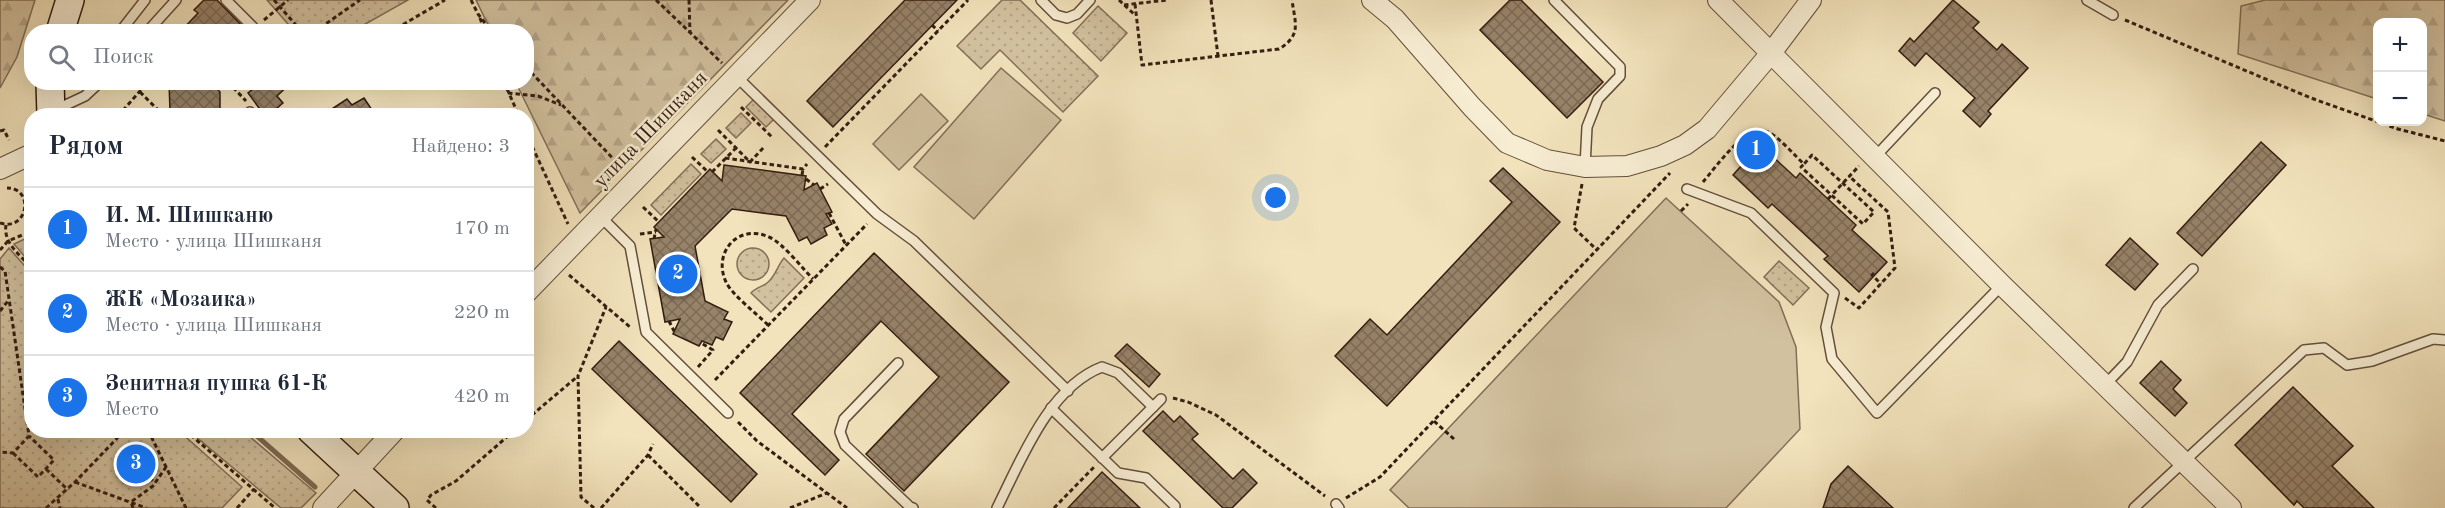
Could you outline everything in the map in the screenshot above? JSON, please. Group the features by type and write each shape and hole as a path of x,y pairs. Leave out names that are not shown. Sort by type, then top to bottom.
{"main road":[{"path":"62,24 70,0"},
{"path":"50,90 51,108"},
{"path":"320,438 395,508"}],"street":[{"name":"улица Шишканя","path":"534,285 810,0"},
{"path":"1372,0 1395,19 1472,107 1507,143 1548,160 1585,167 1627,166 1661,156 1685,145 1707,129 1771,54 1811,0"},
{"path":"1718,0 2002,285 2231,508"},
{"path":"1,178 24,160"},
{"path":"323,508 388,438"}],"lane":[{"path":"126,24 145,0"},
{"path":"154,24 176,0"},
{"path":"226,0 250,24"},
{"path":"1041,0 1056,15 1067,18 1077,14 1090,0"},
{"path":"1554,0 1620,67 1620,76 1598,99 1587,127 1585,167"},
{"path":"2087,0 2113,15"},
{"path":"736,76 877,214 914,241 1068,391"},
{"path":"62,108 91,90"},
{"path":"1872,155 1935,93"},
{"path":"1690,190 1751,213 1834,293 1826,327 1832,359 1877,413 2002,285"},
{"path":"601,217 630,246 646,332 728,412"},
{"path":"2105,385 2127,362 2158,304 2193,269"},
{"path":"2134,508 2183,460 2304,350 2325,348 2348,366 2372,361 2433,339 2445,340"},
{"path":"898,363 844,419 840,432 844,445 913,508"},
{"path":"997,508 1043,417 1086,373 1102,367 1118,373 1153,407"},
{"path":"1102,458 1161,399"},
{"path":"1052,408 1118,474 1146,478 1175,506"}],"path":[{"path":"274,0 295,24"},
{"path":"257,24 288,0"},
{"path":"350,0 353,4"},
{"path":"325,24 360,0"},
{"path":"404,24 446,0"},
{"path":"471,0 481,24"},
{"path":"656,0 736,76"},
{"path":"689,0 690,33"},
{"path":"802,175 803,169 968,0"},
{"path":"1119,0 1136,17"},
{"path":"1124,5 1167,0"},
{"path":"1211,0 1218,56"},
{"path":"1135,4 1142,65 1279,49 1290,42 1296,32 1292,0"},
{"path":"478,14 486,24"},
{"path":"2113,15 2311,98 2398,129 2445,141"},
{"path":"932,25 938,31"},
{"path":"893,66 898,71"},
{"path":"534,75 635,182"},
{"path":"236,90 246,100 248,108"},
{"path":"507,90 515,108"},
{"path":"125,108 140,91 156,108"},
{"path":"508,93 538,96 563,106"},
{"path":"741,107 773,138"},
{"path":"853,107 858,112"},
{"path":"0,130 4,130 9,140"},
{"path":"718,130 750,162"},
{"path":"1681,211 1692,200 1690,190 1746,135 1759,131 1769,132 1804,164"},
{"path":"750,162 764,147"},
{"path":"692,157 710,172 736,148"},
{"path":"534,151 576,243"},
{"path":"1812,155 1843,183 1874,212 1863,224 1801,167 1812,155"},
{"path":"1827,200 1872,155"},
{"path":"725,158 803,169"},
{"path":"1585,167 1574,228 1597,250"},
{"path":"1161,399 1169,397 1188,402 1216,414 1338,506 1380,477 1670,173"},
{"path":"1834,293 1850,300 1859,308 1895,268 1888,212 1849,176"},
{"path":"1,178 22,194 24,199"},
{"path":"806,179 814,185"},
{"path":"643,207 659,222"},
{"path":"829,213 846,245"},
{"path":"0,223 6,225 17,222 24,214"},
{"path":"705,390 877,214"},
{"path":"6,225 5,233 8,241 24,259"},
{"path":"634,229 641,235 656,231 654,239"},
{"path":"768,325 726,284 721,267 724,249 737,237 754,232 771,238 813,279"},
{"path":"0,250 8,241 24,234"},
{"path":"0,267 5,271 24,402"},
{"path":"564,272 629,326 646,332"},
{"path":"1874,273 1872,275 1881,284"},
{"path":"0,311 9,300"},
{"path":"594,508 581,497 578,376 606,307"},
{"path":"669,321 675,331"},
{"path":"691,376 713,350 701,344"},
{"path":"534,413 578,376"},
{"path":"728,412 757,441 847,508"},
{"path":"1434,421 1454,439"},
{"path":"13,453 27,438"},
{"path":"0,452 13,453 38,477 54,460 31,438"},
{"path":"46,508 68,490 117,438"},
{"path":"152,438 186,508"},
{"path":"194,438 275,508"},
{"path":"436,508 427,500 431,495 456,481 506,438"},
{"path":"601,508 648,455 653,444"},
{"path":"648,455 701,508"},
{"path":"1054,508 1102,458"},
{"path":"139,467 155,483"},
{"path":"131,502 155,483 166,467"},
{"path":"46,469 68,490"},
{"path":"75,482 146,508"},
{"path":"237,508 254,489"},
{"path":"790,508 828,493"},
{"path":"58,499 60,508"},
{"path":"131,502 133,508"}],"green space":[{"path":"0,0 35,0 27,24 24,24 24,35 17,57 0,88"},
{"path":"267,0 408,0 365,24 288,24"},
{"path":"476,0 788,0 580,213 534,120 534,108 528,108 519,90 534,90 534,24 488,24"},
{"path":"1002,0 1020,0 1098,76 1063,112 1000,50 981,69 957,46"},
{"path":"2265,0 2445,0 2445,121 2427,115 2427,18 2373,18 2373,98 2238,54 2241,6"},
{"path":"1098,6 1127,33 1101,61 1073,33"},
{"path":"1001,68 1061,120 974,219 914,167"},
{"path":"921,94 948,121 899,170 873,144"},
{"path":"754,99 774,119 766,127 746,107"},
{"path":"741,113 751,123 736,138 726,128"},
{"path":"716,139 726,149 711,163 701,154"},
{"path":"691,164 701,174 661,215 651,205"},
{"path":"1666,198 1779,302 1796,347 1800,429 1726,508 1409,508 1390,490"},
{"path":"24,240 24,256 14,244"},
{"path":"9,248 24,265 24,438 187,438 242,487 222,508 0,508 0,259"},
{"path":"753,248 765,252 769,264 765,276 753,280 741,276 737,264 741,252"},
{"path":"784,258 804,278 771,312 751,293 770,280"},
{"path":"1779,261 1809,288 1793,305 1764,277"},
{"path":"197,438 251,438 316,493 301,508 281,508"}],"building":[{"path":"204,0 217,0 240,24 188,24 198,13 194,10"},
{"path":"905,0 957,0 833,127 807,101"},
{"path":"1510,0 1521,0 1603,82 1567,118 1480,30"},
{"path":"1953,0 1979,22 1973,28 1997,50 2002,44 2028,68 1988,111 1991,114 1980,127 1963,111 1975,98 1926,53 1915,66 1899,51 1910,38 1914,42"},
{"path":"169,90 218,90 220,92 220,108 170,108"},
{"path":"252,90 283,90 277,96 283,103 277,108 259,108 248,93"},
{"path":"364,98 371,108 333,108 347,99 352,105"},
{"path":"2261,142 2286,165 2202,256 2177,233"},
{"path":"1760,145 1796,178 1800,173 1856,225 1852,230 1887,262 1859,292 1824,259 1828,256 1772,204 1768,208 1733,175"},
{"path":"724,165 806,176 804,190 817,183 832,212 826,214 832,224 824,228 827,235 811,244 807,237 799,241 786,216 732,209 695,246 705,301 728,312 724,319 732,322 723,340 716,337 712,345 702,341 699,346 673,334 680,319 665,322 650,239 664,237 654,227 710,169 722,181"},
{"path":"1503,168 1560,222 1387,406 1335,356 1370,319 1387,335 1512,202 1490,181"},
{"path":"2130,238 2158,264 2135,290 2106,265"},
{"path":"874,253 1009,382 904,491 866,454 939,377 881,321 792,414 839,460 825,475 740,393"},
{"path":"619,341 757,474 731,502 592,369"},
{"path":"1127,344 1160,374 1149,387 1115,356"},
{"path":"2161,361 2181,380 2173,389 2187,403 2175,416 2140,383"},
{"path":"2293,387 2353,446 2332,466 2374,508 2304,508 2297,501 2294,505 2235,445"},
{"path":"1163,411 1174,422 1180,416 1198,434 1192,439 1233,479 1243,469 1257,483 1232,508 1223,508 1143,431"},
{"path":"1848,466 1893,508 1823,508 1831,484"},
{"path":"1102,472 1140,508 1068,508"}],"waterway":[{"path":"259,438 315,487"}],"place":[{"name":"И. М. Шишканю","path":"1756,150"},
{"name":"ЖК «Мозаика»","path":"678,274"},
{"name":"Зенитная пушка 61-К","path":"136,464"}]}
